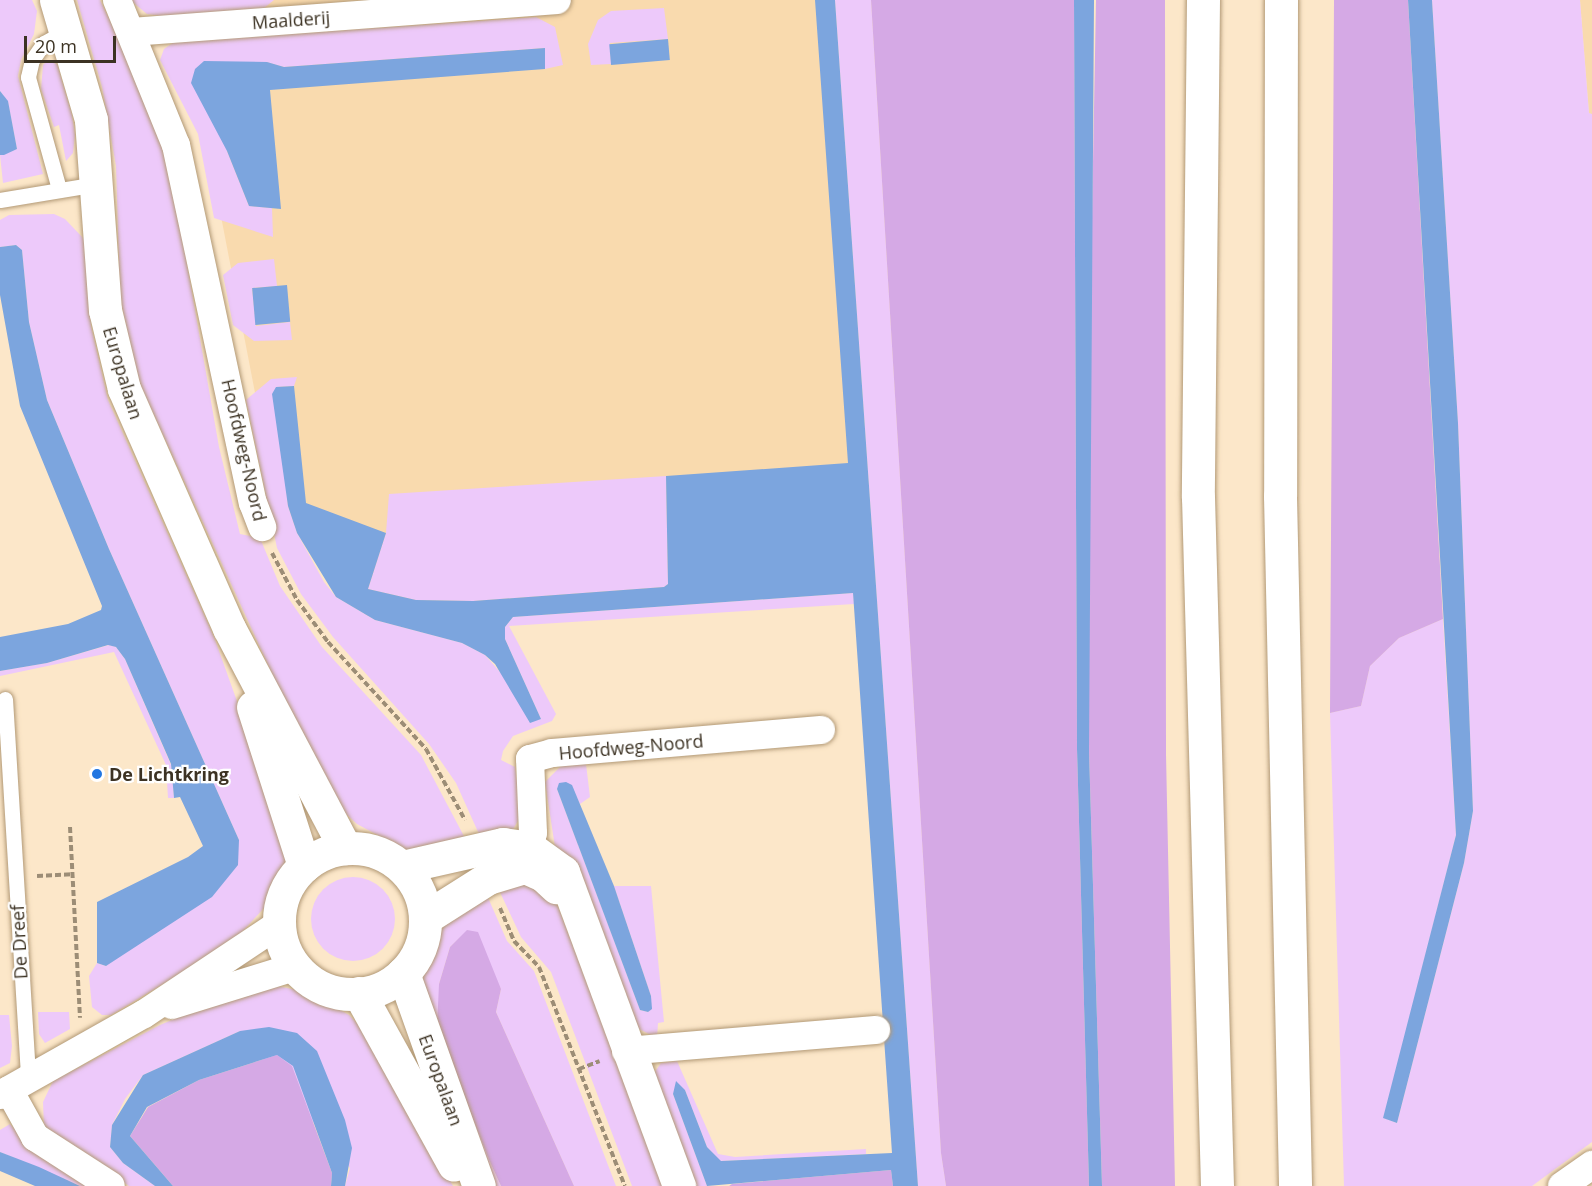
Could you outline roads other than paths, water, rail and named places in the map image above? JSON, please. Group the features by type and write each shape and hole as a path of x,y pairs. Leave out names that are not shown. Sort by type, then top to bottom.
{"main road":[{"name":"Europalaan","path":"48,0 64,32"},
{"name":"Europalaan","path":"56,0 91,120 105,310 124,388 229,628 345,848"},
{"path":"1203,0 1198,496 1217,1186"},
{"path":"1281,0 1280,496 1295,1186"},
{"name":"Europalaan","path":"229,628 304,866"},
{"path":"425,918 503,844 563,872 575,897 585,934 626,1051 679,1186"},
{"path":"345,848 370,849 402,867 419,890 425,918 420,948 403,973 383,987 359,993 324,988 295,967 282,940 279,924 288,887 304,866 323,854 345,848"},
{"path":"402,867 482,864"},
{"name":"Europalaan","path":"403,973 479,1186"},
{"name":"Europalaan","path":"359,993 466,1186"}],"street":[{"name":"Hoofdweg-Noord","path":"117,0 132,32 176,145 253,503 262,527"},
{"name":"Maalderij","path":"132,32 557,0"},
{"name":"Hoofdweg-Noord","path":"527,857 533,833 530,759 552,753 821,730"},
{"path":"12,1088 83,1046 144,1014 279,924"},
{"path":"144,1014 295,967"},
{"path":"626,1051 876,1030"},
{"name":"De Dreef","path":"12,1088 35,1137 111,1186"},
{"path":"1562,1186 1592,1165"}],"lane":[{"path":"59,189 28,77 32,60 44,43 64,32"},
{"path":"0,200 97,184"},
{"name":"De Dreef","path":"5,699 15,877 12,1088"}],"water":[{"path":"815,0 835,0 918,1186 893,1186 891,1170 707,1186 673,1094 676,1081 685,1090 707,1147 721,1161 892,1153 853,593 513,617 505,627 505,639 541,719 530,723 495,664 485,655 462,643 375,620 336,597 297,533 288,506 272,394 276,387 294,386 306,503 386,533 368,589 416,600 473,601 664,587 668,584 666,476 848,463"},
{"path":"1074,0 1094,0 1089,751 1102,1186 1089,1186 1077,749"},
{"path":"1408,0 1432,0 1458,423 1473,811 1464,863 1397,1123 1383,1118 1456,835"},
{"path":"668,39 670,60 611,65 609,44"},
{"path":"545,48 545,69 270,90 281,209 249,206 227,151 191,83 195,69 204,61 267,62 284,67"},
{"path":"0,91 8,101 17,149 4,155 0,155"},
{"path":"16,245 22,250 29,322 47,400 109,549 239,840 238,865 212,897 106,966 97,963 97,902 188,857 203,846 180,797 174,798 171,764 125,659 116,647 108,645 47,663 0,671 0,637 68,624 101,610 102,606 20,406 0,295 0,247"},
{"path":"287,285 290,322 255,325 252,288"},
{"path":"566,782 572,785 614,886 651,996 652,1009 648,1012 640,1010 557,789 559,783"},
{"path":"269,1027 297,1033 317,1051 345,1120 352,1148 345,1186 331,1186 332,1173 293,1066 277,1055 199,1080 147,1107 130,1136 173,1186 155,1186 123,1163 110,1147 112,1125 143,1075 240,1031"},
{"path":"0,1152 80,1186 35,1186 0,1171"}],"place":[{"name":"De Lichtkring","path":"97,774"}]}
